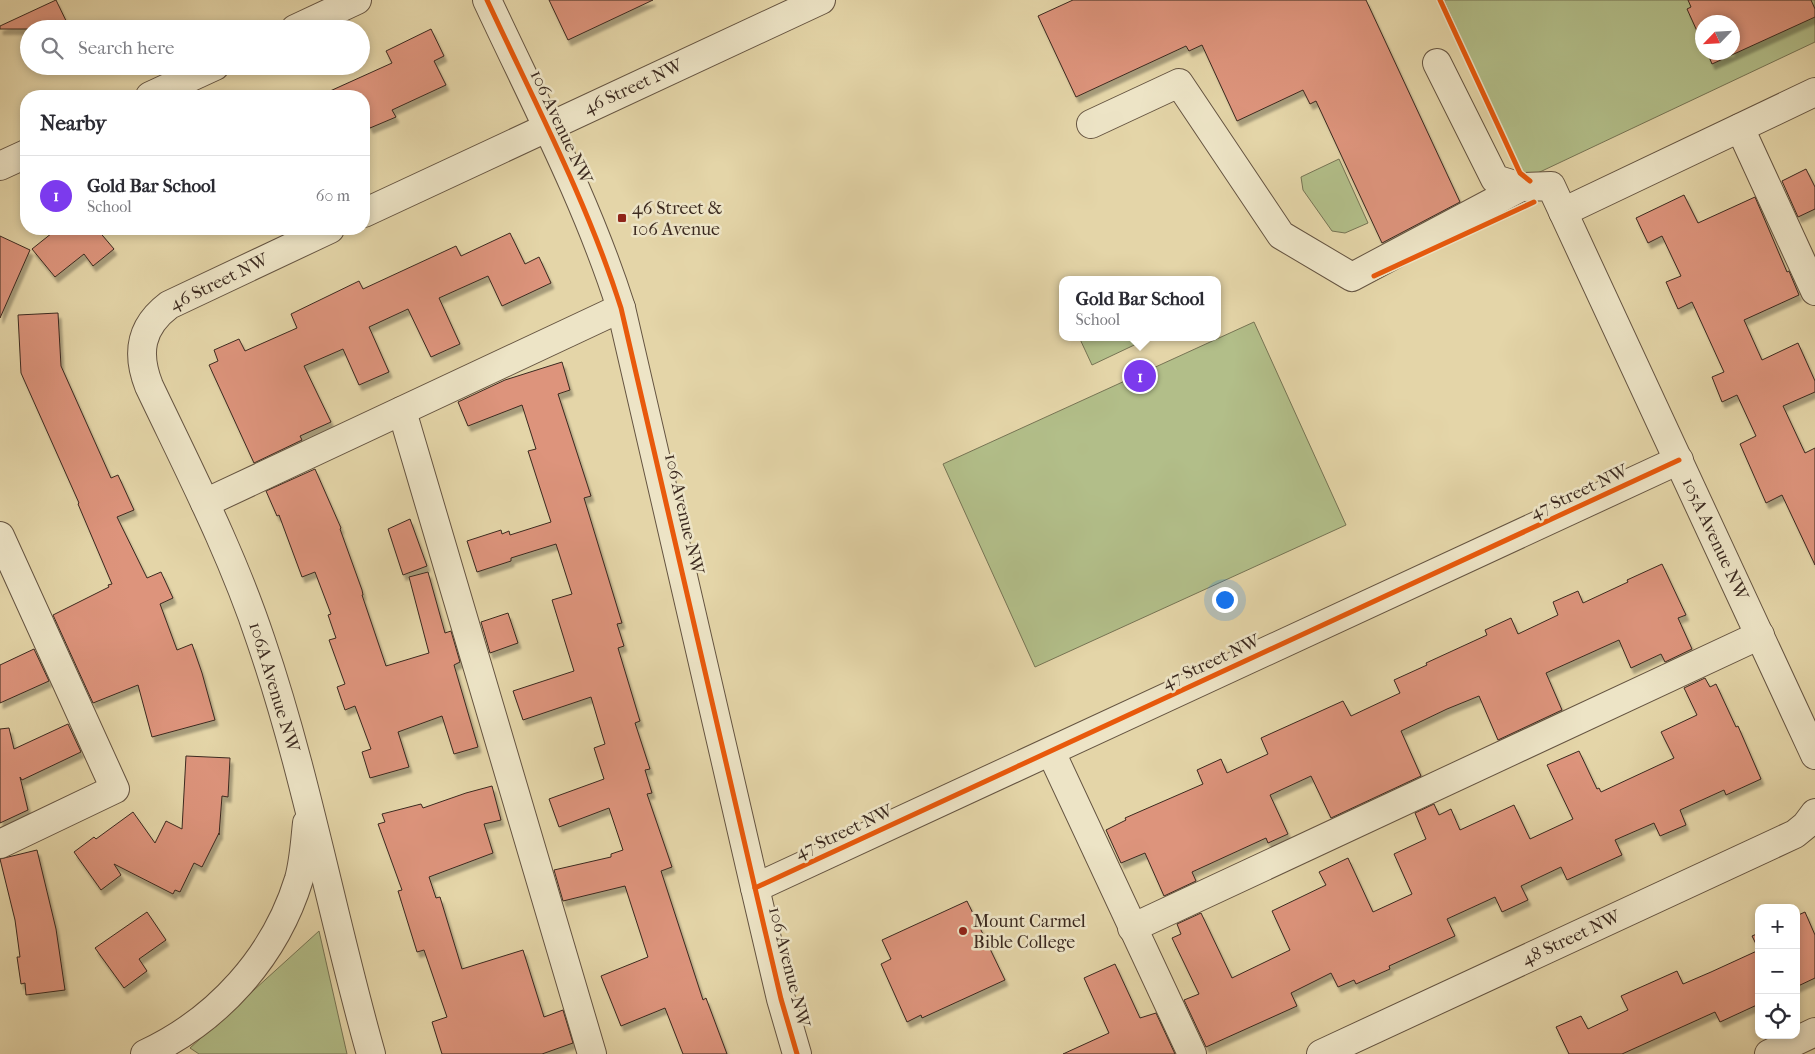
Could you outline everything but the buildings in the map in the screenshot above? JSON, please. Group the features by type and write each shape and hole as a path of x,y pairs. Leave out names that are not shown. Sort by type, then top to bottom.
{"street":[{"path":"314,20 357,0"},
{"name":"106 Avenue NW","path":"487,0 583,206 610,273 621,308 781,999 798,1054"},
{"name":"46 Street NW","path":"370,210 821,0"},
{"path":"1437,63 1495,179 1521,187"},
{"path":"163,90 196,75"},
{"path":"1091,124 1179,84 1282,236 1352,277 1521,187"},
{"path":"1563,212 1815,92"},
{"path":"1740,128 1815,291"},
{"path":"0,166 20,157"},
{"name":"105A Avenue NW","path":"1521,187 1551,186 1815,755"},
{"name":"46 Street NW","path":"145,334 156,317 169,305 317,235"},
{"path":"204,503 621,308"},
{"name":"106A Avenue NW","path":"145,334 141,358 143,372 234,569 261,640 275,684 309,809 371,1054"},
{"path":"402,411 592,1054"},
{"name":"47 Street NW","path":"755,888 1678,460"},
{"path":"0,536 115,789 0,844"},
{"path":"1132,928 1760,635"},
{"path":"1051,752 1192,1054"},
{"path":"145,1054 160,1047 215,1009 248,976 261,958 285,916 300,877 309,809"},
{"name":"48 Street NW","path":"1321,1054 1796,834 1815,813"},
{"path":"1769,1054 1815,1032"}],"green space":[{"path":"1444,0 1815,0 1815,42 1525,179"},
{"path":"1339,159 1368,223 1345,233 1332,231 1303,190 1301,177"},
{"path":"1254,322 1346,525 1035,667 943,464 1212,341 1221,341 1221,337"},
{"path":"1081,341 1143,341 1092,365"},
{"path":"319,931 347,1054 199,1054 190,1048"}],"cycle path":[{"path":"487,0 576,190 621,308 781,999 797,1054"},
{"path":"1440,0 1520,173 1530,181"},
{"path":"1374,276 1534,202"},
{"path":"755,888 1679,460"}],"place":[{"name":"46 Street & 106 Avenue","path":"622,218"},
{"name":"Gold Bar School","path":"1140,376"},
{"name":"Mount Carmel Bible College","path":"963,931"}]}
